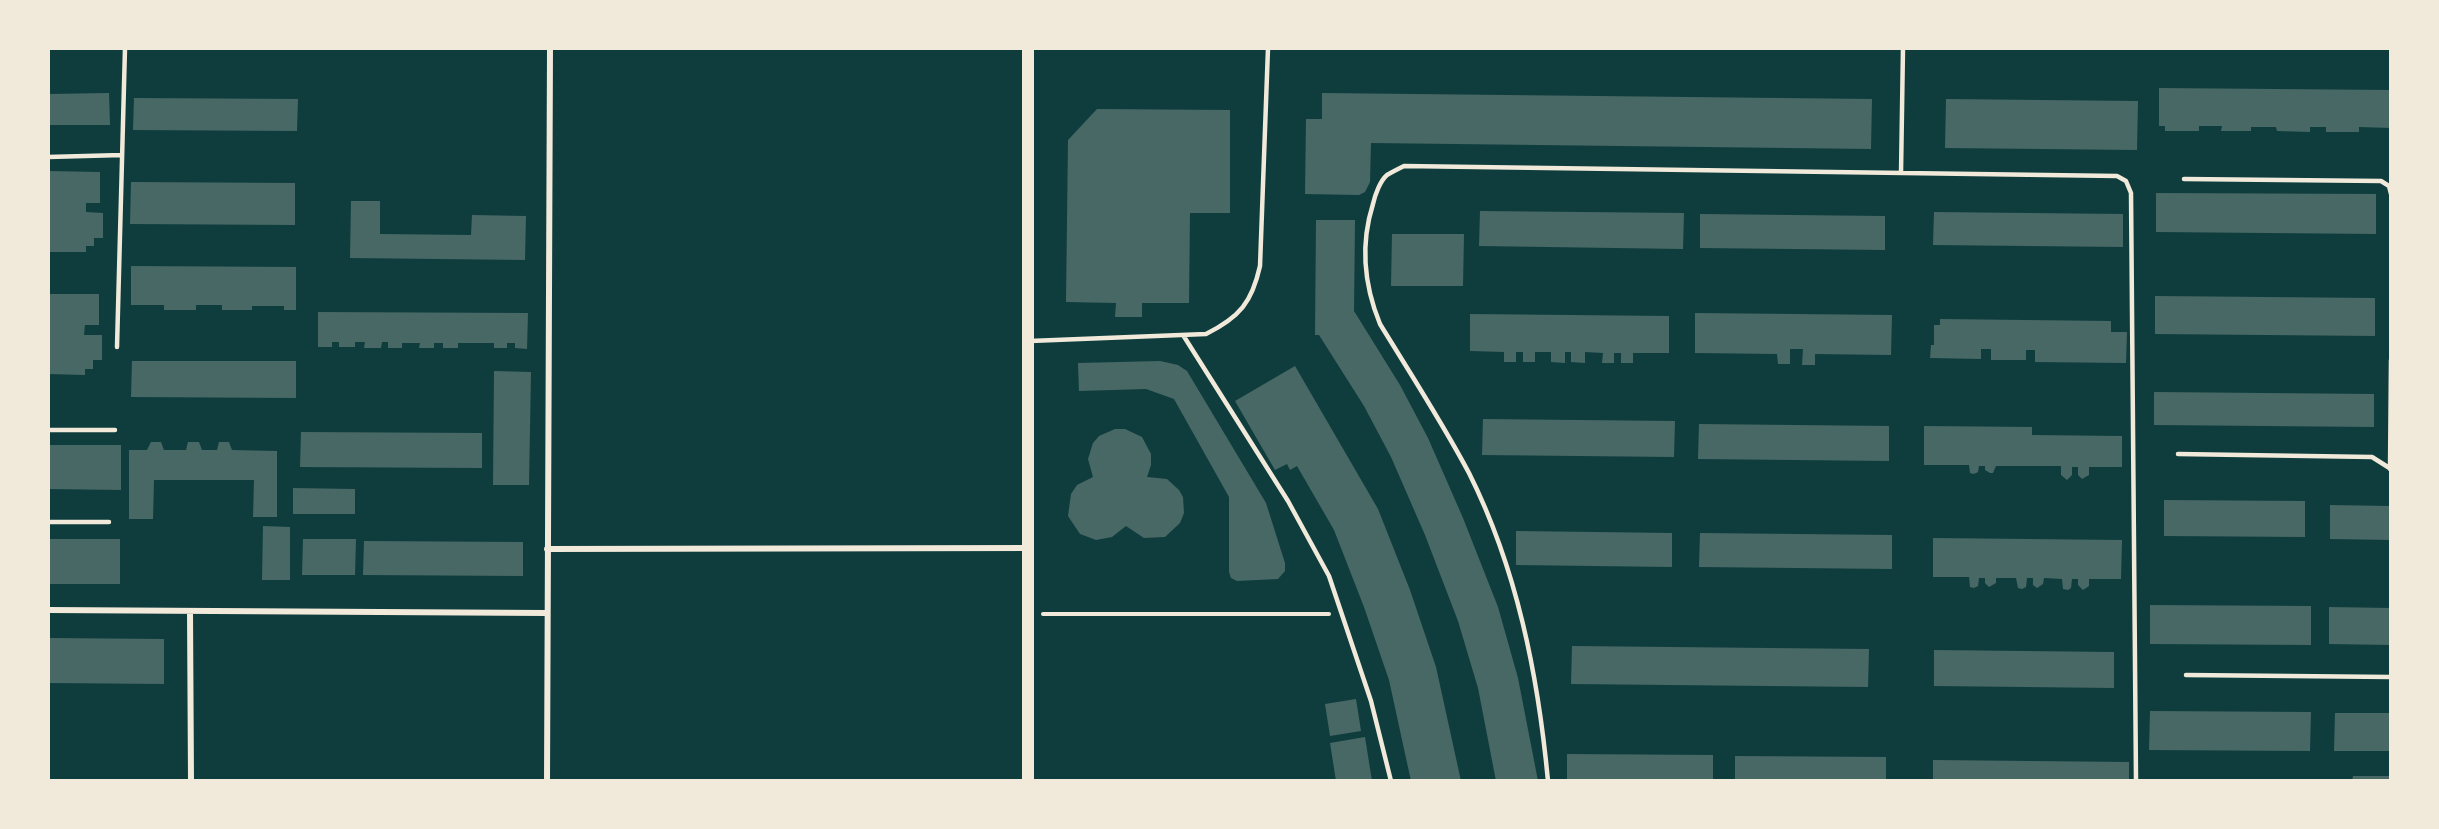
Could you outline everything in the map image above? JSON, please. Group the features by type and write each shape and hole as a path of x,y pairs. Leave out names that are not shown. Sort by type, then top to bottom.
{"main road":[{"path":"1028,48 1028,781"}],"street":[{"path":"547,781 550,48"},
{"path":"547,549 1029,548"},
{"path":"48,610 546,613"},
{"path":"190,611 191,781"}],"lane":[{"path":"117,347 125,48"},
{"path":"1029,341 1206,334 1230,322 1255,290 1260,266 1268,48"},
{"path":"1901,173 1903,48"},
{"path":"48,157 122,155"},
{"path":"1548,781 1544,734 1531,652 1497,538 1469,474 1380,324 1370,298 1365,250 1368,220 1375,195 1385,176 1404,166 2117,176 2126,182 2131,193 2136,781"},
{"path":"2184,179 2381,181 2389,186 2391,194"},
{"path":"1183,335 1307,534 1329,576 1371,701 1391,781"},
{"path":"2390,469 2391,360"},
{"path":"48,430 115,429"},
{"path":"2178,454 2372,457 2390,469"},
{"path":"48,522 109,522"},
{"path":"2186,675 2391,677"}],"path":[{"path":"1029,614 1342,614"}],"building":[{"path":"2159,88 2391,90 2391,128 2359,127 2359,132 2326,132 2326,127 2310,127 2310,132 2277,131 2276,127 2251,127 2251,131 2221,131 2222,126 2199,126 2199,131 2165,131 2165,126 2159,126"},
{"path":"109,93 110,125 48,125 48,94"},
{"path":"1322,93 1872,99 1871,149 1371,143 1370,182 1365,192 1359,195 1305,194 1306,119 1322,119"},
{"path":"134,98 298,99 297,131 133,130"},
{"path":"1946,99 2138,101 2137,150 1945,148"},
{"path":"1097,109 1230,110 1230,213 1190,213 1189,303 1142,303 1142,317 1115,317 1116,303 1066,302 1068,140"},
{"path":"48,171 100,172 100,203 86,203 86,212 103,213 103,238 94,238 94,246 86,246 86,252 48,252"},
{"path":"131,182 295,183 295,225 130,224"},
{"path":"2156,193 2376,194 2376,234 2156,232"},
{"path":"351,201 380,201 380,234 471,235 472,215 526,216 525,260 350,258"},
{"path":"1480,211 1684,213 1683,249 1479,246"},
{"path":"1934,212 2123,214 2123,247 1933,245"},
{"path":"1700,214 1885,216 1885,250 1700,248"},
{"path":"1316,220 1355,220 1354,311 1400,385 1428,438 1498,607 1518,678 1538,781 1496,781 1478,688 1458,621 1425,535 1391,457 1364,406 1319,335 1315,335"},
{"path":"1392,234 1464,234 1463,286 1391,286"},
{"path":"131,266 296,267 296,310 284,310 284,306 252,306 252,310 222,310 222,305 196,305 196,310 164,310 164,305 131,305"},
{"path":"48,294 99,294 99,325 85,325 84,335 102,335 102,360 93,360 93,369 85,369 85,375 48,374"},
{"path":"2155,296 2375,298 2375,336 2155,334"},
{"path":"318,312 528,313 527,349 515,348 515,343 507,343 507,348 494,348 494,343 458,343 458,348 443,348 443,343 434,343 434,348 419,348 420,343 402,343 402,348 388,348 388,342 382,342 381,348 364,348 365,342 355,342 355,347 339,347 339,342 332,342 332,347 318,347"},
{"path":"1695,313 1892,315 1891,355 1815,354 1815,365 1802,365 1803,349 1790,349 1790,364 1778,364 1777,354 1695,353"},
{"path":"1470,314 1669,316 1669,353 1633,353 1633,363 1621,363 1621,353 1614,353 1614,363 1602,363 1603,353 1585,352 1585,363 1571,362 1571,352 1565,352 1565,363 1551,362 1551,352 1535,352 1535,362 1523,362 1523,352 1516,352 1516,362 1504,362 1504,352 1470,351"},
{"path":"1940,319 2111,321 2111,332 2127,332 2126,363 2035,362 2035,350 2026,350 2026,360 1991,360 1991,349 1981,349 1981,359 1930,358 1931,345 1934,345 1934,325 1940,325"},
{"path":"132,361 296,361 296,398 131,397"},
{"path":"1160,361 1178,365 1187,371 1266,503 1285,563 1285,571 1278,579 1237,581 1231,578 1229,572 1229,497 1174,399 1146,389 1079,391 1078,363"},
{"path":"1295,366 1378,509 1410,590 1436,667 1461,781 1411,781 1389,680 1334,530 1297,466 1290,470 1287,464 1275,470 1235,401"},
{"path":"494,371 531,372 529,485 493,485"},
{"path":"2154,392 2374,394 2374,427 2154,425"},
{"path":"1483,419 1675,421 1674,457 1482,455"},
{"path":"1699,424 1889,426 1889,461 1698,459"},
{"path":"1924,426 2032,427 2032,435 2122,436 2122,467 2089,467 2089,475 2082,479 2078,475 2078,467 2072,467 2072,475 2067,480 2061,475 2061,466 1996,466 1993,473 1990,473 1985,470 1985,466 1979,466 1978,472 1974,474 1970,473 1969,465 1924,465"},
{"path":"1115,429 1125,429 1142,437 1151,454 1151,465 1147,477 1167,479 1183,497 1184,513 1180,523 1165,537 1144,538 1126,526 1112,537 1096,540 1080,534 1068,516 1071,494 1077,485 1093,477 1088,459 1093,443 1099,436"},
{"path":"301,432 482,433 482,468 300,467"},
{"path":"151,442 161,442 164,450 186,450 188,442 199,442 202,450 217,450 219,442 229,442 232,450 277,451 277,517 253,517 254,480 154,480 153,519 129,519 129,450 147,450"},
{"path":"48,445 121,445 121,490 48,489"},
{"path":"293,488 355,489 355,514 293,514"},
{"path":"2164,500 2305,501 2305,537 2164,536"},
{"path":"2330,505 2391,506 2391,540 2330,539"},
{"path":"263,526 290,527 290,580 262,580"},
{"path":"1516,531 1672,533 1672,567 1516,565"},
{"path":"1700,533 1892,535 1892,569 1699,567"},
{"path":"1933,538 2122,540 2121,579 2089,579 2089,586 2083,590 2078,585 2078,579 2072,579 2071,588 2068,590 2063,589 2062,579 2044,578 2043,584 2037,588 2033,585 2033,578 2027,578 2026,587 2022,589 2018,588 2016,578 1996,578 1996,583 1989,587 1985,583 1985,578 1979,578 1978,586 1974,588 1970,587 1969,577 1933,577"},
{"path":"48,539 120,539 120,584 48,584"},
{"path":"303,539 356,539 355,575 302,575"},
{"path":"364,541 523,542 523,576 363,575"},
{"path":"2150,605 2311,606 2311,645 2150,644"},
{"path":"2329,607 2391,608 2391,645 2329,644"},
{"path":"48,638 164,639 164,684 48,683"},
{"path":"1572,646 1869,649 1868,687 1571,684"},
{"path":"1934,650 2114,652 2114,688 1934,686"},
{"path":"1356,699 1361,731 1330,736 1325,704"},
{"path":"2150,711 2311,712 2310,751 2149,750"},
{"path":"2335,713 2391,713 2391,751 2334,751"},
{"path":"1365,737 1372,781 1336,781 1330,743"},
{"path":"1567,754 1713,755 1713,781 1567,781"},
{"path":"1735,756 1886,757 1886,781 1735,781"},
{"path":"1933,760 2129,762 2129,781 1933,781"},
{"path":"2353,776 2391,776 2391,781 2352,781"}]}
